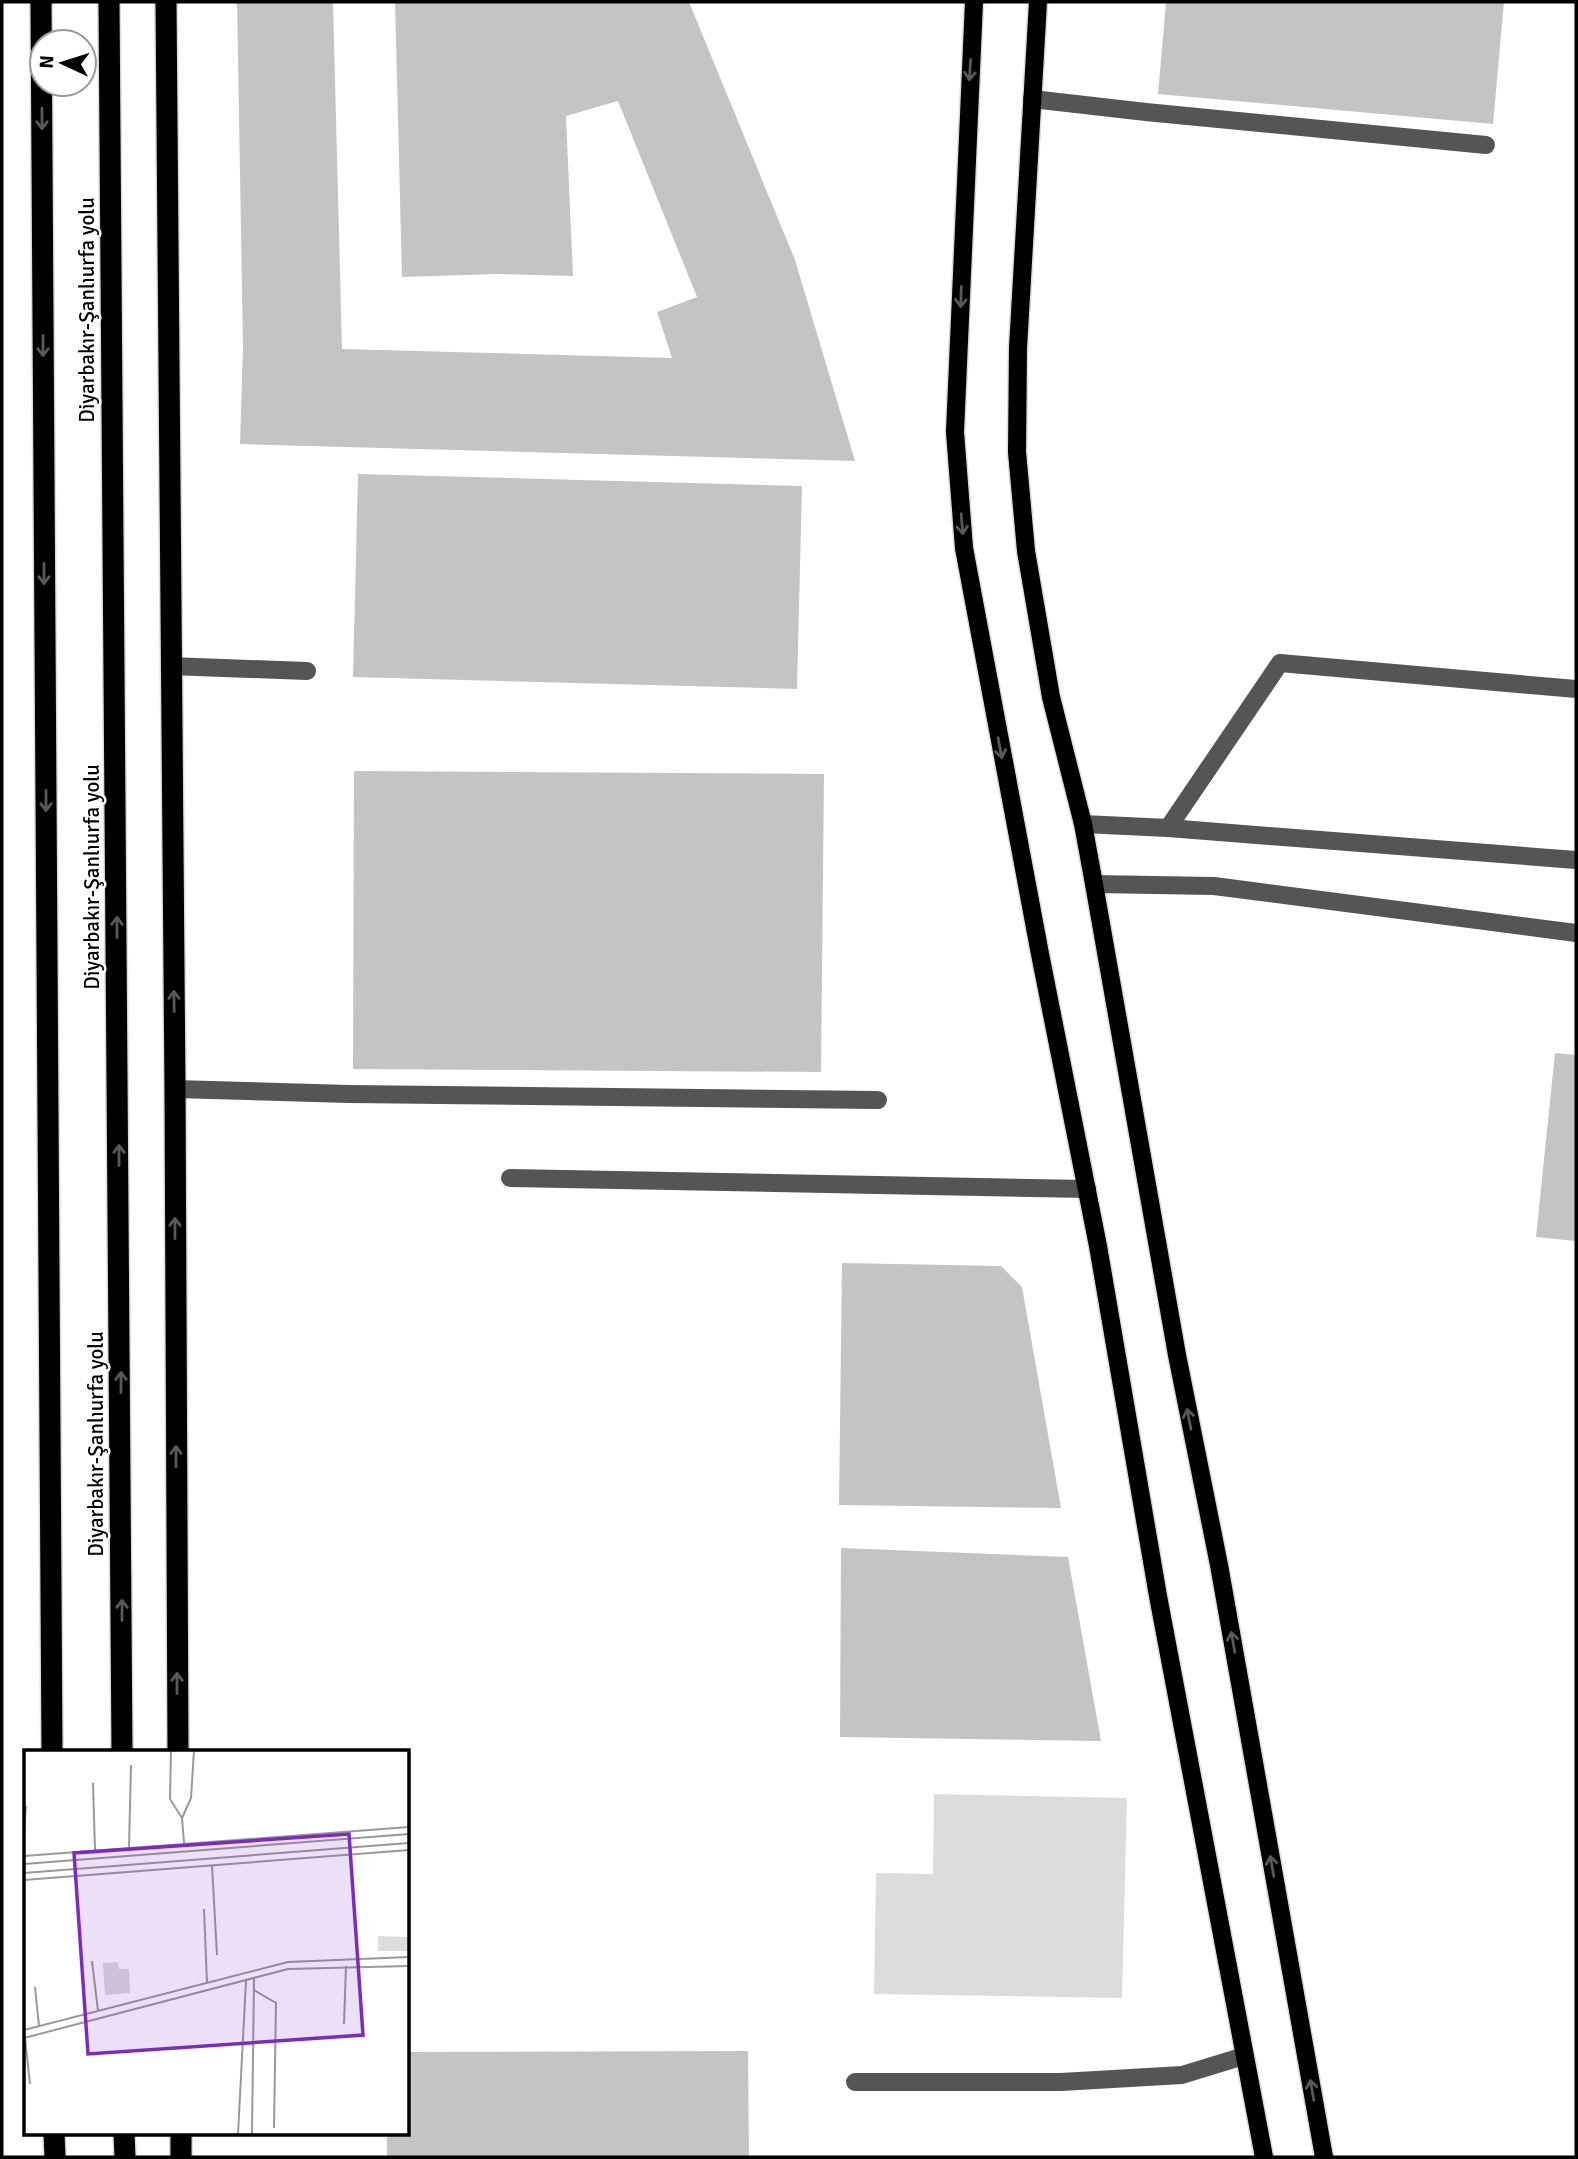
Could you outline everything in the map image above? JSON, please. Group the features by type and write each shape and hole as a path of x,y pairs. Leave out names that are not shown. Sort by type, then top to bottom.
{"highway":[{"name":"Diyarbakır-Şanlıurfa yolu","path":"41,2 52,1750"},
{"name":"Diyarbakır-Şanlıurfa yolu","path":"109,2 122,1750"},
{"path":"166,2 178,1750"},
{"path":"54,2134 55,2157"},
{"path":"124,2134 125,2157"},
{"path":"181,2134 181,2157"}],"main road":[{"path":"974,2 955,432 964,548 1004,770 1087,1189 1158,1597 1264,2157"},
{"path":"1038,2 1018,348 1017,452 1026,551 1051,697 1083,824 1160,1264 1219,1565 1324,2157"}],"street":[{"path":"1032,99 1486,145"},
{"path":"1168,828 1280,663 1576,689"},
{"path":"170,666 307,671"},
{"path":"1083,824 1168,828 1576,860"},
{"path":"1094,884 1214,886 1576,933"},
{"path":"175,1089 349,1094 878,1100"},
{"path":"510,1178 1087,1189"},
{"path":"855,2082 1061,2082 1182,2075 1244,2056"}],"shaded area":[{"path":"934,1794 1127,1798 1122,1998 874,1994 876,1873 933,1874"}],"building":[{"path":"237,2 333,2 342,349 672,358 657,312 697,297 618,101 566,116 573,276 498,274 402,277 395,2 689,2 795,260 855,461 240,444 243,346"},
{"path":"1166,2 1504,2 1493,124 1158,94"},
{"path":"358,474 802,486 797,689 353,677"},
{"path":"354,771 824,774 821,1072 353,1069"},
{"path":"1555,1053 1576,1055 1576,1241 1536,1237"},
{"path":"842,1263 1001,1266 1022,1287 1061,1508 839,1505"},
{"path":"841,1548 1068,1557 1101,1741 840,1737"},
{"path":"748,2051 749,2157 387,2157 387,2134 410,2134 410,2052"}]}
